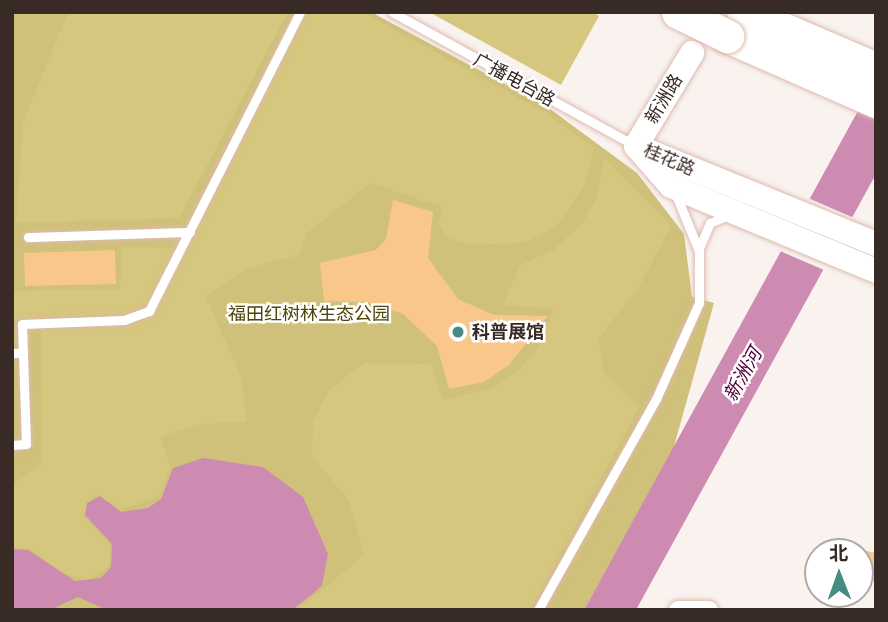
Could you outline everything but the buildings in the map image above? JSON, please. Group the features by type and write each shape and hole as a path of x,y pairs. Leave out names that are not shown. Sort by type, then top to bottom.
{"highway":[{"path":"678,12 739,21 823,63 876,101"},
{"path":"823,63 876,69"}],"main road":[{"name":"新洲路","path":"636,146 692,53"},
{"name":"桂花路","path":"636,146 671,186 732,200 876,244"},
{"name":"桂花路","path":"636,146 732,200 876,271"}],"street":[{"path":"678,610 709,610"}],"lane":[{"path":"12,445 26,444 22,324 124,320 149,311 300,12"},
{"name":"广播电台路","path":"392,12 636,146"},
{"path":"538,610 680,353 702,286 699,251 671,186"},
{"path":"699,251 710,223 732,200"},
{"path":"27,237 190,232"},
{"path":"12,354 23,353"}],"green space":[{"name":"福田红树林生态公园","path":"12,12 371,12 546,106 637,173 684,234 692,297 714,303 673,450 584,610 12,610"}],"shaded area":[{"path":"68,12 288,12 179,218 16,223 23,123"},
{"path":"305,12 362,12 546,113 594,148 586,182 561,222 528,242 475,245 447,238 439,225 442,207 370,183 307,233 299,255 248,268 206,297 241,377 247,422 199,424 160,437 171,467 159,497 122,509 94,494 83,516 110,545 109,566 89,581 62,573 29,548 12,547 12,485 42,465 41,329 140,322 161,303"},
{"path":"429,12 593,12 599,16 561,85"},
{"path":"604,157 671,226 639,287 598,339 604,373 639,408 530,610 296,610 364,556 349,501 312,456 313,422 329,390 365,363 431,364 443,400 491,388 517,372 538,348 554,308 503,306 520,265 554,250 584,221 597,197"},
{"path":"122,247 177,248 149,301 131,313 12,320 12,251 14,291 120,289"}],"water":[{"name":"新洲河","path":"876,78 876,174 636,610 584,610"},
{"path":"203,458 263,467 303,497 328,554 322,585 314,593 292,610 107,610 78,597 50,610 12,610 12,549 28,550 75,581 101,578 111,567 112,544 85,515 87,503 100,496 121,512 148,508 161,499 173,468"}],"pier":[{"path":"808,198 854,218 824,270 780,251"}],"place":[{"name":"科普展馆","path":"458,332"}]}
